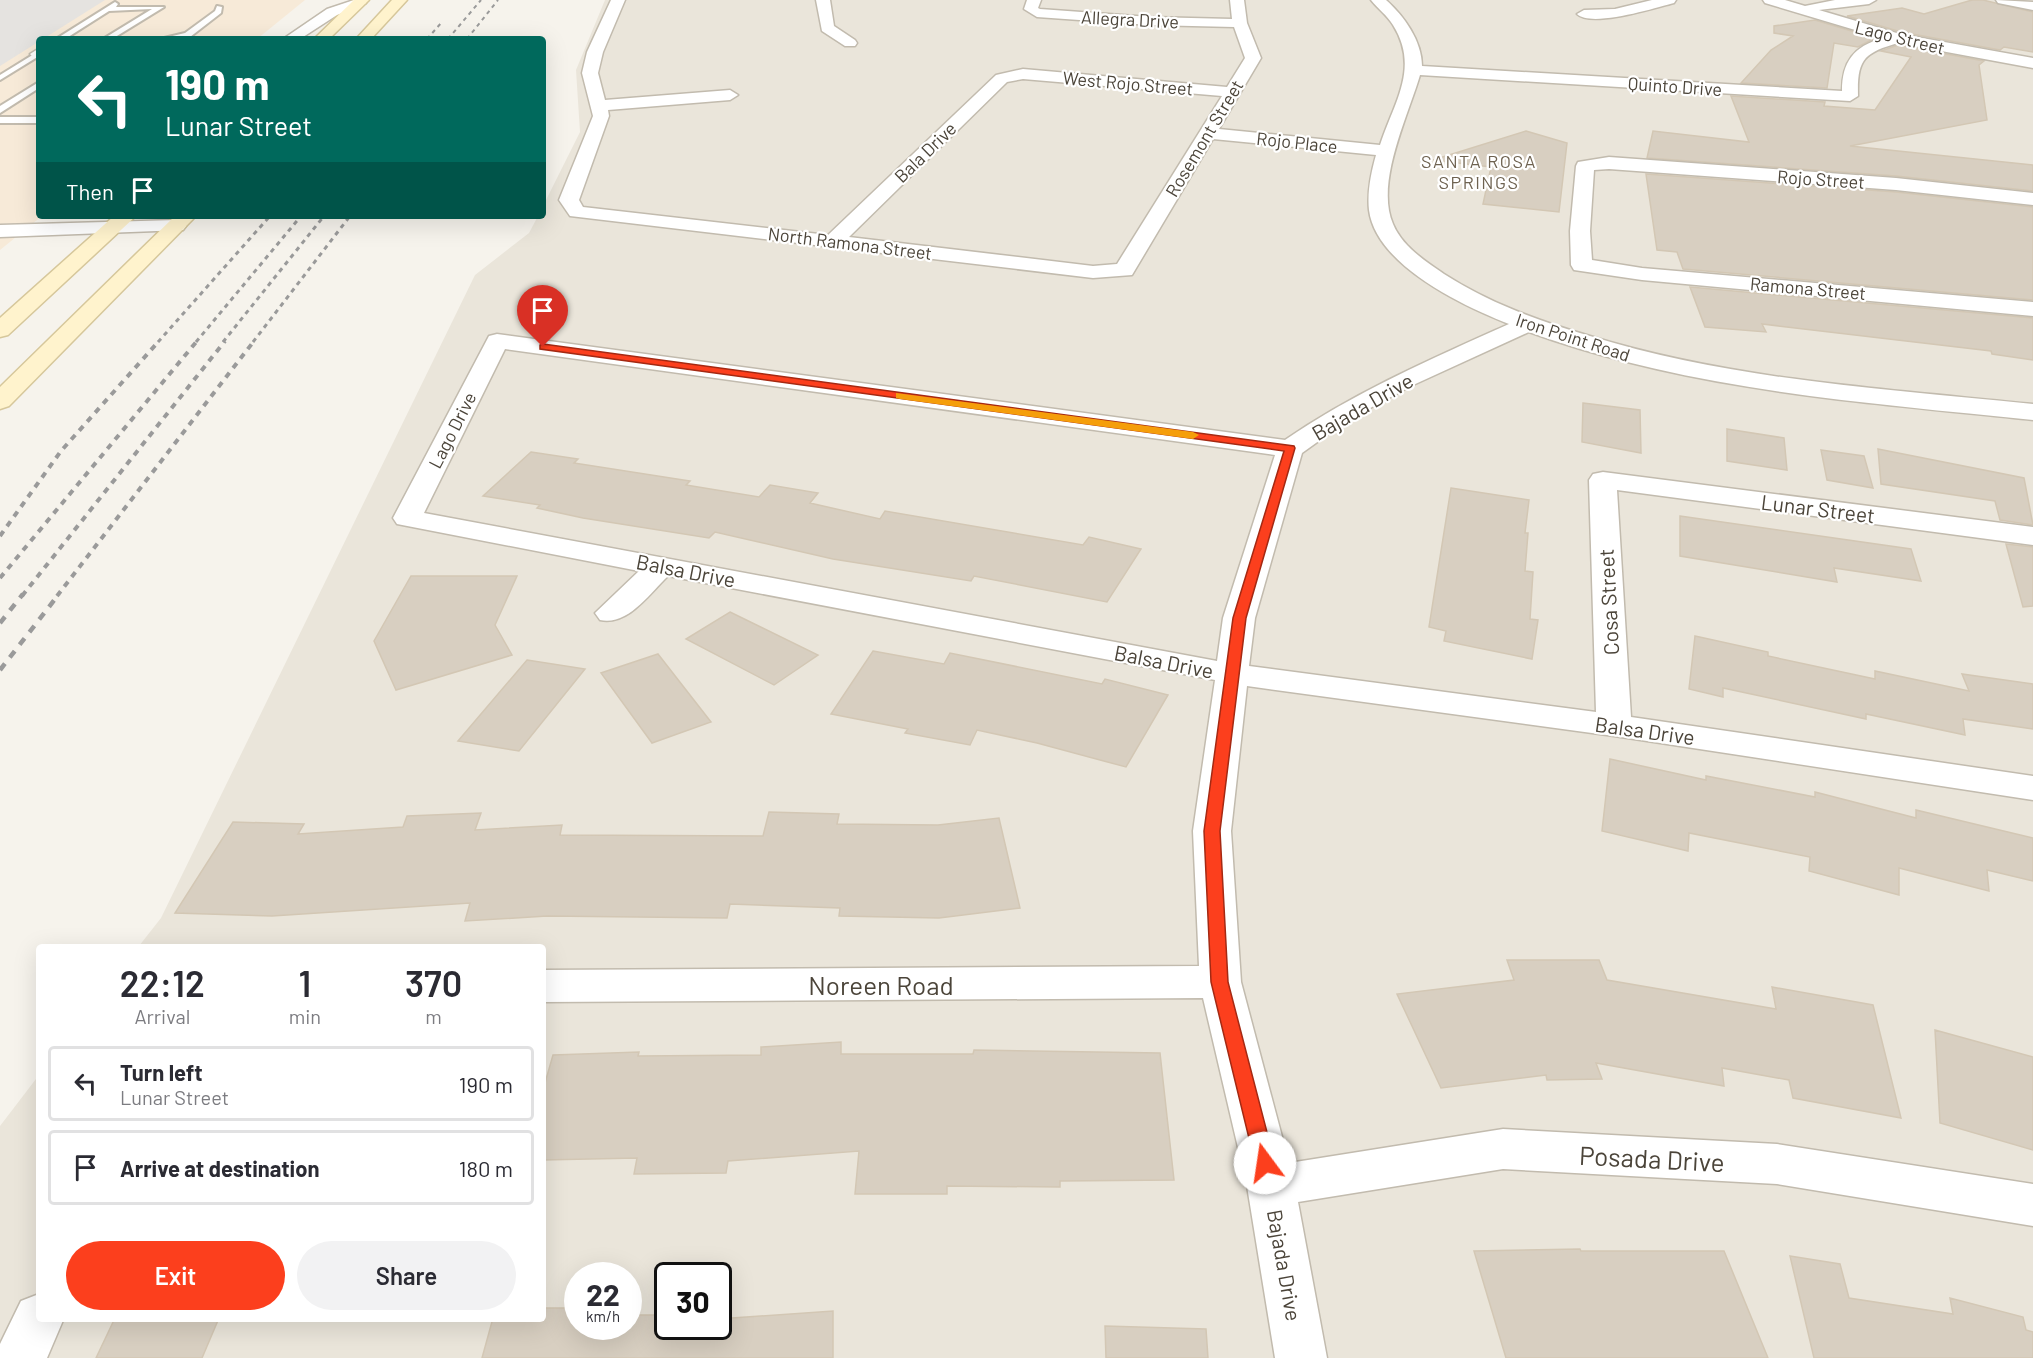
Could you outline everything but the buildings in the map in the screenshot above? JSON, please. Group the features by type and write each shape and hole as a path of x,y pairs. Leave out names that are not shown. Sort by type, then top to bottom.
{"main road":[{"path":"366,36 400,0"},
{"path":"324,36 360,2"},
{"path":"0,401 181,221"},
{"path":"0,330 119,222"}],"street":[{"path":"618,0 595,52 590,73 599,106 730,95"},
{"path":"823,0 827,28 850,43"},
{"name":"Allegra Drive","path":"1034,0 1031,9 1036,13 1150,21 1240,23"},
{"name":"Rosemont Street","path":"1124,270 1253,58 1240,23 1238,0"},
{"name":"Iron Point Road","path":"1378,0 1401,26 1414,60 1413,70 1387,151 1377,202 1383,225 1404,256 1450,288 1527,324 1589,345 1667,366 1852,393 2033,412"},
{"path":"1584,14 1615,13 1669,0"},
{"name":"Lago Street","path":"1770,0 1898,38 2033,63"},
{"path":"1797,9 1869,0"},
{"path":"2003,0 2033,6"},
{"path":"295,36 332,12 360,2"},
{"name":"Quinto Drive","path":"1413,70 1850,96 1849,71 1858,55 1868,48 1898,38"},
{"name":"West Rojo Street","path":"1023,74 1233,92"},
{"name":"Bala Drive","path":"833,242 1002,78 1023,74"},
{"name":"North Ramona Street","path":"599,106 601,116 569,201 577,212 1093,272 1124,270"},
{"name":"Rojo Place","path":"1207,133 1387,151"},
{"name":"Rojo Street","path":"1582,265 1580,231 1585,166 1609,163 1896,184 2033,199"},
{"path":"0,231 119,222 181,221"},
{"name":"Ramona Street","path":"1582,265 1642,274 2033,309"},
{"name":"Bajada Drive","path":"1301,1358 1271,1186 1220,982 1212,831 1239,618 1290,448 1339,415 1402,381 1527,324"},
{"name":"Lago Drive","path":"407,518 496,341 1290,448"},
{"name":"Lunar Street","path":"1603,480 2033,536"},
{"name":"Cosa Street","path":"1603,480 1614,725"},
{"name":"Balsa Drive","path":"407,518 1233,674 1614,725 2033,788"},
{"path":"611,613 663,565"},
{"name":"Noreen Road","path":"546,986 1220,982"},
{"name":"Posada Drive","path":"1271,1186 1503,1149 1777,1164 2033,1205"},
{"path":"20,1358 37,1322"}],"lane":[{"path":"65,36 121,0"},
{"path":"107,9 160,7 111,36"},
{"path":"185,36 219,12 219,7"},
{"path":"0,78 36,54"},
{"path":"13,70 30,69"},
{"path":"0,110 36,86"},
{"path":"0,120 36,120"}],"shaded area":[{"path":"0,0 305,0 261,36 36,36 36,219 38,219 0,250"},
{"path":"0,0 105,0 48,36 36,36 36,43 0,66"},
{"path":"605,0 2033,0 2033,1358 0,1358 0,1126 36,1079 36,1322 546,1322 546,944 141,944 161,918 475,275 529,233 536,219 546,219 546,200 580,132 576,70"}],"railway":[{"path":"451,36 481,0"},
{"path":"469,36 498,0"},
{"path":"430,36 442,22"},
{"path":"158,342 267,219"},
{"path":"196,342 298,219"},
{"path":"223,342 322,219"},
{"path":"253,342 348,219"},
{"path":"0,536 61,451 159,341"},
{"path":"0,578 197,341"},
{"path":"22,596 225,341"},
{"path":"57,596 254,341"},
{"path":"0,623 23,594"},
{"path":"0,670 59,594"}],"slow traffic":[{"path":"900,396 1193,435"}],"district":[{"name":"SANTA ROSA SPRINGS","path":"1479,171"}],"route":[{"path":"543,347 1290,448 1239,618 1212,831 1220,982 1265,1163"}]}
